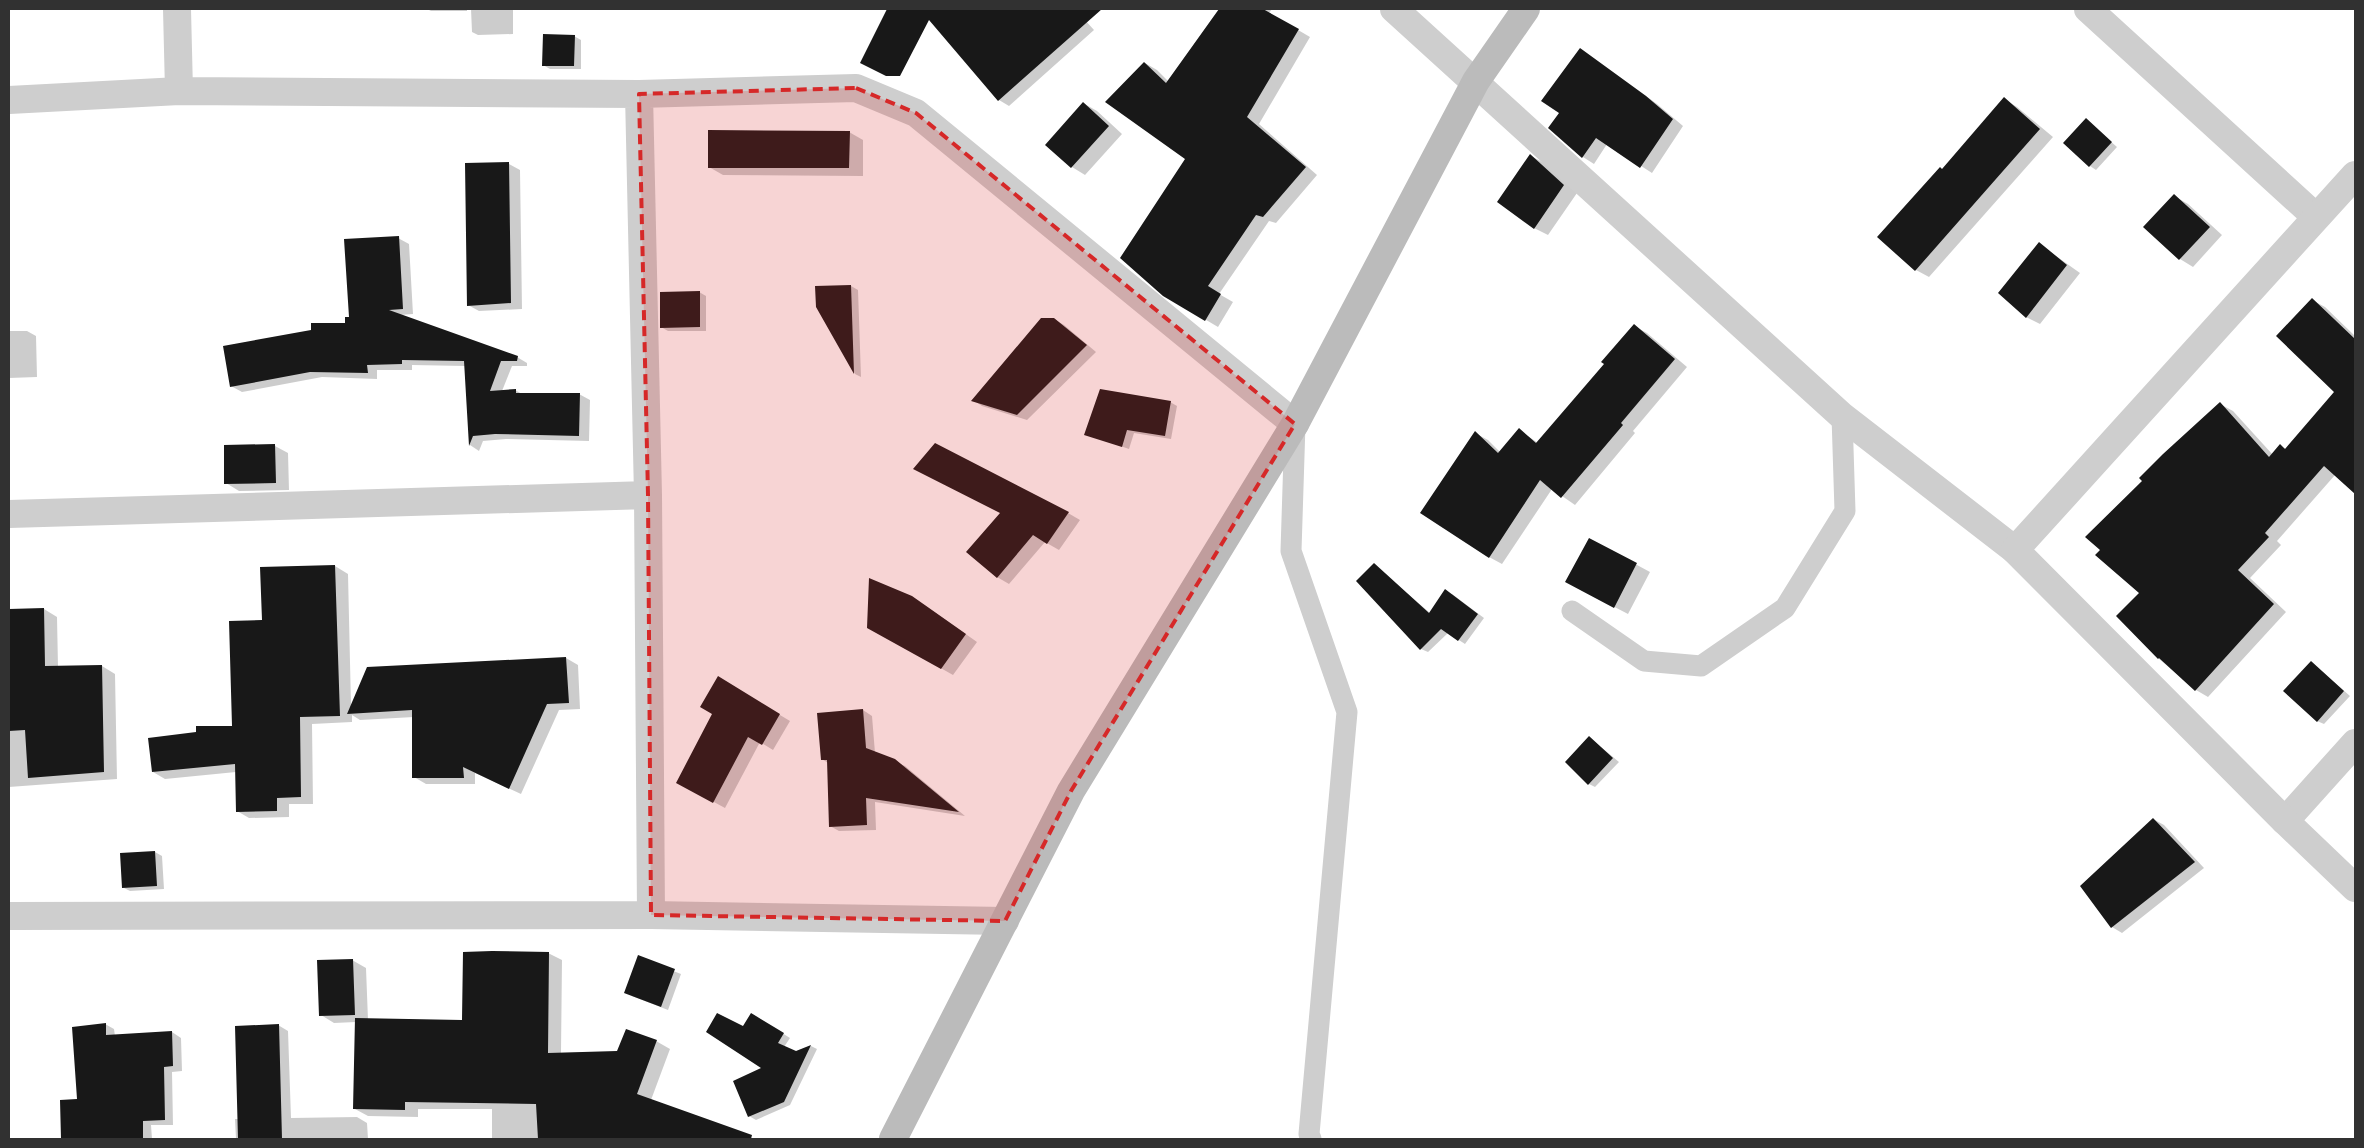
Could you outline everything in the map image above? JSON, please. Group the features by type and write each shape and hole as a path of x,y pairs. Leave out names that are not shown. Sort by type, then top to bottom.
{"main road":[{"path":"894,1139 1071,791 1295,424 1476,81 1526,9"}],"street":[{"path":"177,9 179,91"},
{"path":"1394,9 1476,81 1842,416 2015,550 2285,821 2355,888"},
{"path":"2088,9 2316,216"},
{"path":"9,100 179,91 640,94 856,88 916,113 1295,424"},
{"path":"640,94 648,495 651,915"},
{"path":"2015,550 2355,175"},
{"path":"9,514 648,495"},
{"path":"2285,821 2355,743"},
{"path":"9,916 651,915 1005,921"}],"lane":[{"path":"1572,611 1644,661 1701,666 1785,608 1845,511 1842,416"},
{"path":"1295,424 1291,551 1347,712 1309,1134 1311,1139"}],"highlighted area":[{"path":"856,88 916,113 1295,424 1071,791 1005,921 651,915 648,495 639,94"}],"building":[{"path":"887,9 1102,9 998,101 929,20 900,76 886,76 860,63"},
{"path":"1219,9 1263,9 1299,29 1247,117 1306,167 1263,217 1256,215 1208,286 1221,294 1205,321 1163,296 1120,258 1185,159 1105,102 1144,62 1166,83"},
{"path":"543,34 575,35 574,66 542,66"},
{"path":"1580,48 1646,96 1673,119 1640,168 1596,138 1582,158 1548,128 1559,113 1541,101"},
{"path":"2004,97 2040,129 1915,271 1877,237 1940,167 1942,169"},
{"path":"1083,102 1109,126 1071,168 1045,145"},
{"path":"2086,118 2112,142 2089,167 2063,143"},
{"path":"708,130 850,131 849,168 708,168"},
{"path":"1530,154 1564,185 1534,229 1497,202"},
{"path":"509,162 511,303 467,306 465,163"},
{"path":"2174,194 2210,227 2179,260 2143,227"},
{"path":"399,236 403,309 389,310 518,356 517,361 501,361 490,391 516,389 516,393 580,393 579,436 495,434 473,436 469,446 464,361 402,360 402,364 367,365 368,373 310,372 230,387 223,346 311,330 311,323 345,323 345,317 349,317 344,239"},
{"path":"2039,242 2067,265 2026,318 1998,293"},
{"path":"851,285 854,374 816,307 815,286"},
{"path":"700,291 700,327 660,328 660,292"},
{"path":"2312,298 2355,339 2355,494 2324,466 2265,533 2269,537 2238,570 2274,604 2195,691 2158,659 2116,616 2139,593 2095,555 2100,550 2085,537 2142,481 2139,478 2163,454 2220,402 2269,457 2280,444 2285,449 2334,392 2276,336"},
{"path":"1041,318 1054,318 1087,345 1017,415 971,401"},
{"path":"1634,324 1675,359 1621,423 1623,425 1561,498 1540,480 1489,558 1420,513 1475,431 1498,453 1519,428 1536,443 1604,364 1601,362"},
{"path":"1100,389 1171,401 1165,436 1127,430 1122,447 1084,435"},
{"path":"935,443 1069,512 1047,544 1033,535 997,578 966,552 1000,513 913,469"},
{"path":"275,444 276,483 224,484 224,445"},
{"path":"1589,538 1637,563 1614,608 1565,582"},
{"path":"1374,563 1429,613 1445,589 1478,614 1458,641 1441,629 1420,650 1356,581"},
{"path":"335,565 340,716 300,717 301,797 277,798 277,811 236,812 235,764 152,772 148,738 196,732 196,726 232,726 229,621 262,620 260,567"},
{"path":"869,578 912,596 966,634 941,669 867,628"},
{"path":"44,608 45,666 102,665 104,772 28,778 25,730 9,731 9,609"},
{"path":"566,657 569,703 547,704 509,789 463,767 464,778 412,778 412,710 347,714 367,667"},
{"path":"2311,661 2344,691 2317,722 2283,691"},
{"path":"718,676 780,714 762,745 748,737 713,803 676,783 712,714 700,707"},
{"path":"863,709 866,748 895,759 959,812 866,798 867,825 829,827 827,760 821,760 817,713"},
{"path":"1589,736 1613,758 1588,785 1565,762"},
{"path":"2153,818 2195,862 2111,928 2080,886"},
{"path":"155,851 157,886 122,888 120,853"},
{"path":"463,952 549,952 548,1053 617,1051 626,1029 657,1040 637,1094 752,1135 751,1139 538,1139 536,1104 405,1102 405,1110 353,1109 355,1018 462,1020"},
{"path":"638,955 675,969 661,1007 624,993"},
{"path":"353,959 355,1015 319,1016 317,960"},
{"path":"717,1013 743,1026 751,1013 784,1033 778,1043 796,1051 811,1045 784,1102 748,1117 733,1081 761,1068 706,1032"},
{"path":"106,1023 106,1035 172,1031 173,1066 164,1067 165,1120 143,1121 143,1139 61,1139 60,1100 77,1099 72,1027"},
{"path":"279,1024 282,1139 238,1139 235,1026"}]}
